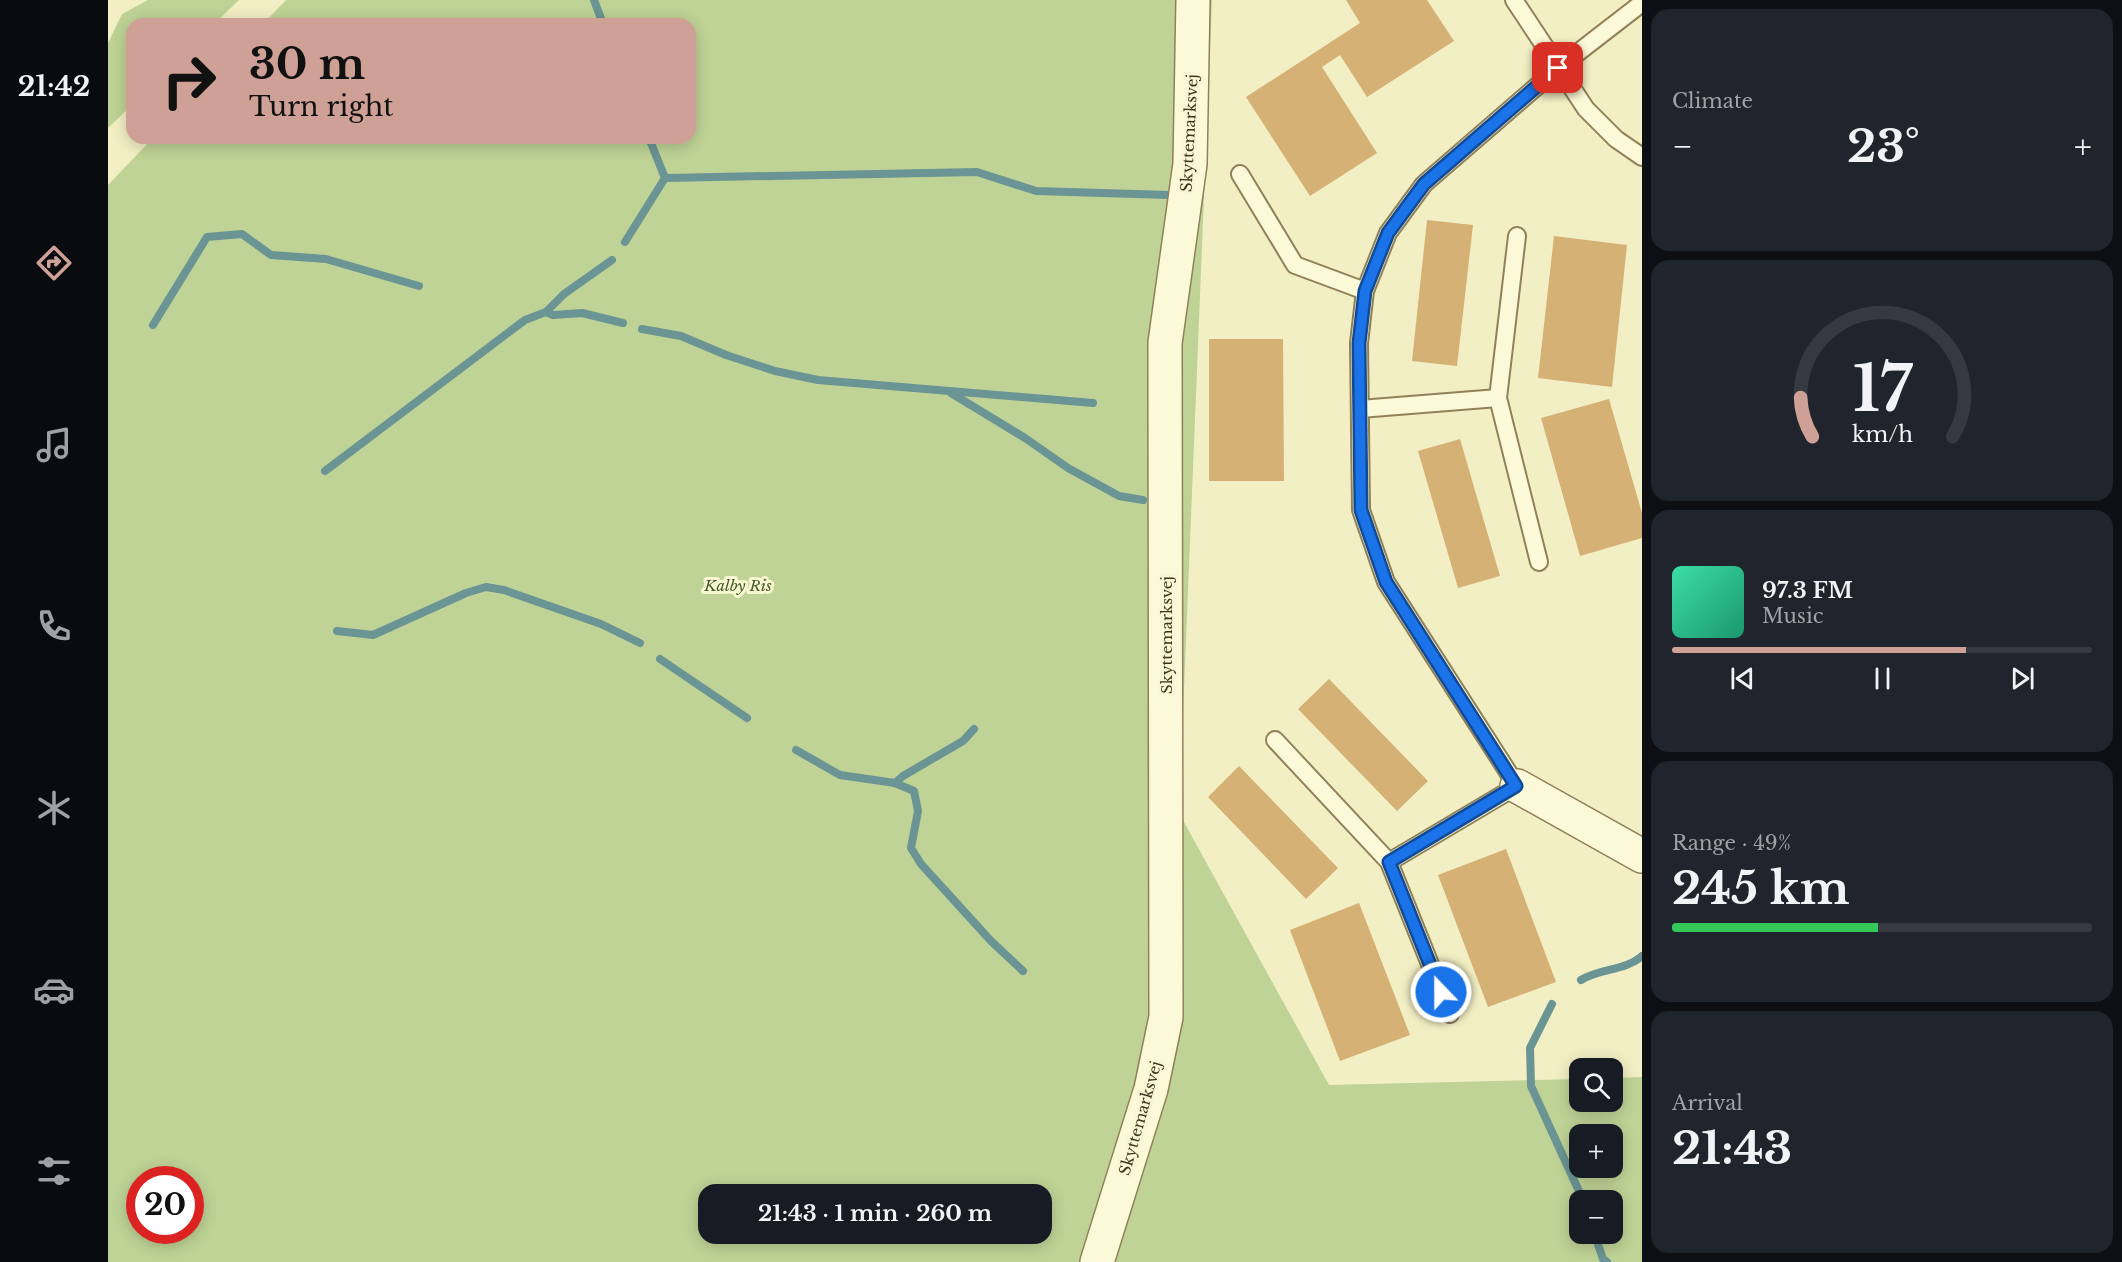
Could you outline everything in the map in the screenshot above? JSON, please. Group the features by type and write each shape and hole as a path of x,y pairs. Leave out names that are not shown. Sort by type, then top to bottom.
{"street":[{"name":"Skyttemarksvej","path":"1096,1262 1152,1089 1166,1017 1164,343 1190,164 1193,0"},
{"path":"1516,786 1642,856"}],"lane":[{"path":"1514,0 1586,109 1616,139 1642,156"},
{"path":"1389,862 1516,786 1386,582 1361,510 1359,343 1365,291 1388,233 1424,184 1558,68 1642,3"},
{"path":"1240,174 1295,265 1365,291"},
{"path":"1517,236 1498,398 1539,562"},
{"path":"1360,409 1498,398"},
{"path":"1275,740 1389,862 1450,1014"}],"green space":[{"path":"148,0 239,0 220,18 126,18 126,111 108,128 108,43 122,14"},
{"name":"Kalby Ris","path":"286,0 1212,0 1179,813 1329,1085 1569,1079 1569,1112 1623,1112 1623,1078 1642,1077 1642,1262 108,1262 108,185 147,144 696,144 696,18 269,18"}],"building":[{"path":"1346,0 1427,0 1454,41 1367,97 1340,55 1322,67 1377,153 1310,196 1246,97 1360,23"},
{"path":"1427,220 1473,225 1457,366 1412,361"},
{"path":"1554,236 1627,245 1612,387 1538,378"},
{"path":"1209,339 1283,339 1284,481 1209,481"},
{"path":"1609,399 1642,513 1642,538 1580,556 1541,418"},
{"path":"1460,439 1500,576 1458,588 1418,451"},
{"path":"1329,679 1428,781 1397,811 1298,709"},
{"path":"1239,766 1338,868 1306,899 1208,797"},
{"path":"1506,849 1556,982 1488,1007 1438,875"},
{"path":"1359,903 1410,1035 1340,1061 1290,930"}],"waterway":[{"path":"594,0 601,18"},
{"path":"651,144 665,178"},
{"path":"625,242 665,178 977,172 1036,191 1169,195"},
{"path":"153,325 207,237 242,234 271,255 326,259 419,286"},
{"path":"325,471 525,320 546,312 564,294 612,260"},
{"path":"546,312 553,315 582,313 623,323"},
{"path":"642,329 681,336 726,355 775,371 818,380 1093,403"},
{"path":"951,393 1025,438 1068,468 1119,496 1143,500"},
{"path":"337,631 373,635 466,593 486,587 504,590 601,624 640,643"},
{"path":"660,659 747,718"},
{"path":"895,783 963,741 974,729"},
{"path":"796,750 840,775 895,783 914,791 918,811 911,848 921,864 991,941 1023,971"},
{"path":"1581,980 1628,964 1642,956"},
{"path":"1552,1004 1530,1048 1531,1086 1578,1190"},
{"path":"1598,1244 1603,1259 1607,1262"}],"route":[{"path":"1441,992 1389,862 1516,786 1386,582 1361,510 1359,343 1365,291 1388,233 1424,184 1558,68"}]}
